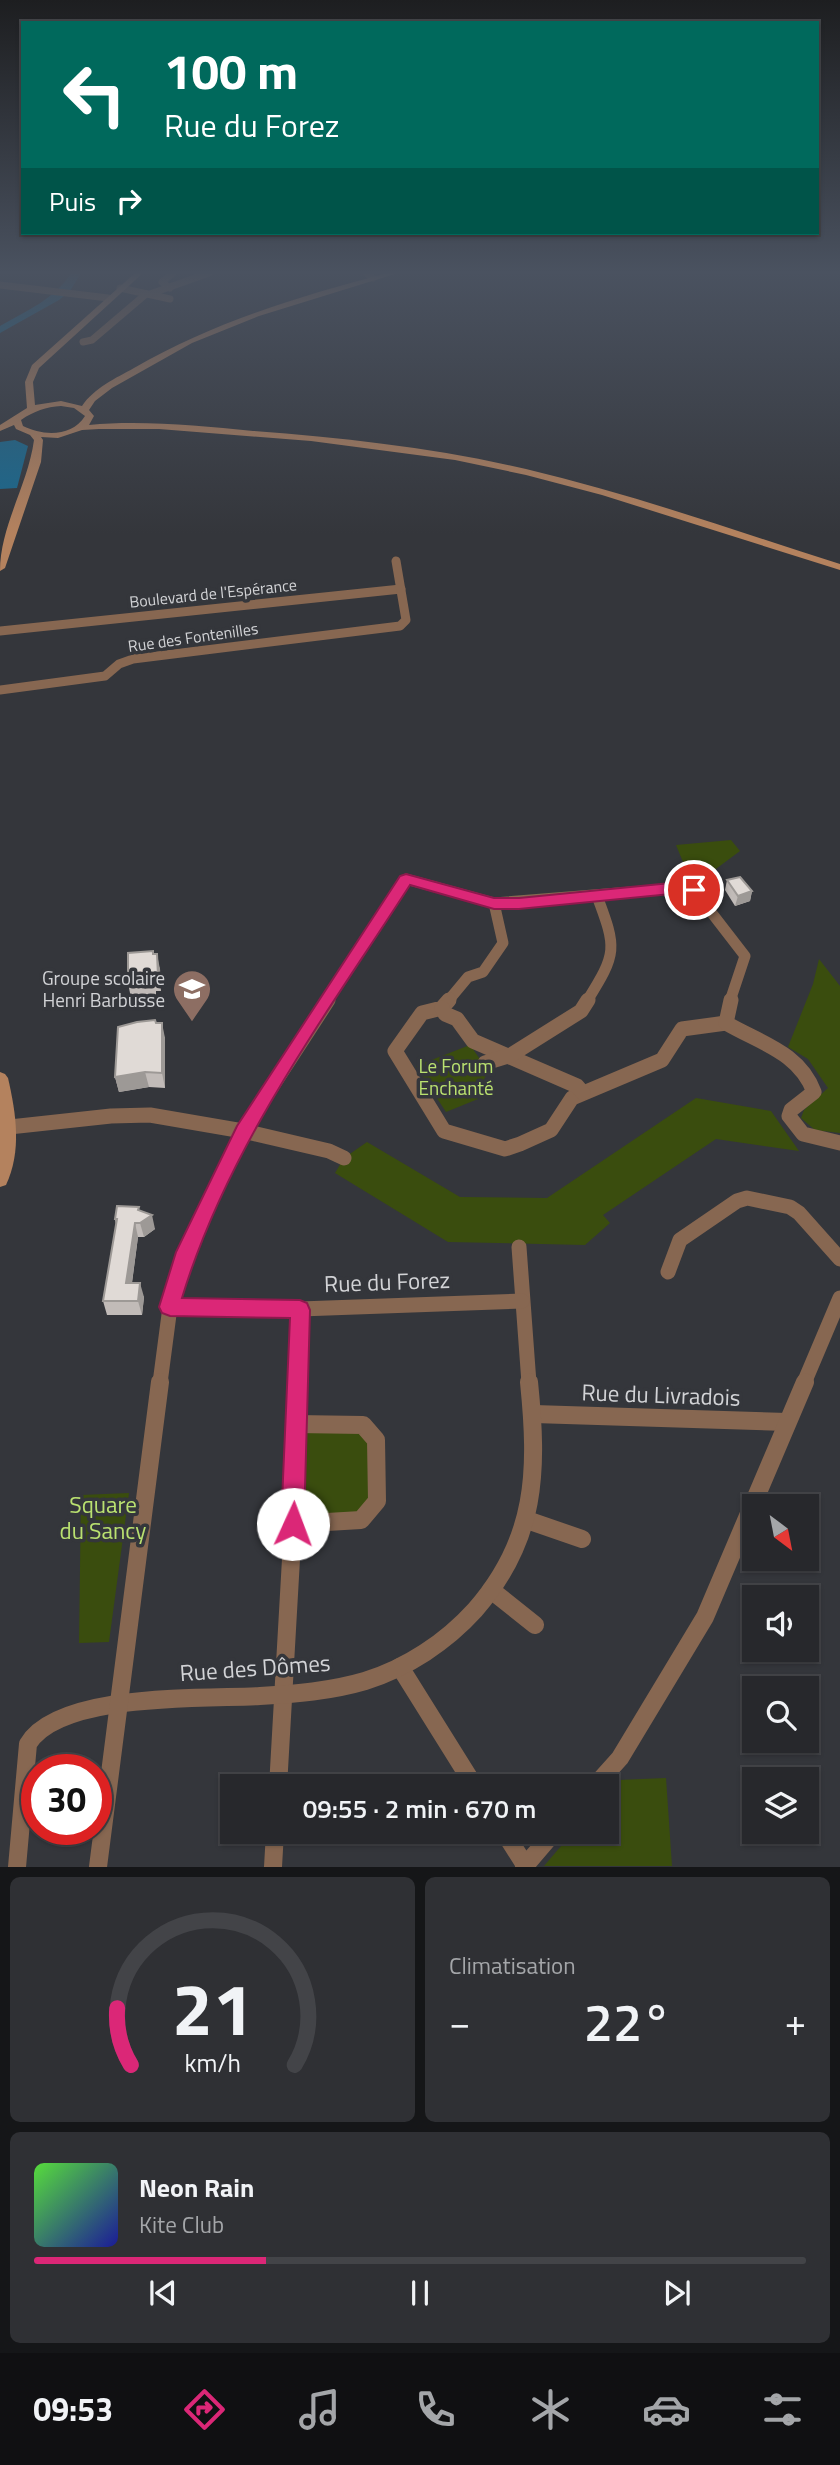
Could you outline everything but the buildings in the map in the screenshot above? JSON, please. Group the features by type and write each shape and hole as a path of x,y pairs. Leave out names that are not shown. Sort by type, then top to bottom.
{"main road":[{"path":"32,409 29,382 35,367 42,360"},
{"path":"66,404 115,383 155,360"},
{"path":"29,382 41,397 56,404"},
{"path":"79,429 88,422 87,404 115,383"},
{"path":"0,428 18,421 32,409 66,404 88,413 161,429"},
{"path":"0,568 36,462 39,440 19,427 18,421"},
{"path":"36,462 57,437 94,426 346,441 464,459 598,492 840,567"},
{"path":"0,435 67,433"},
{"path":"0,1078 7,1162 0,1180"}],"street":[{"path":"396,561 401,589"},
{"name":"Rue des Fontenilles","path":"0,690 105,676 119,664 133,659 395,627 406,620 401,589"},
{"name":"Boulevard de l'Espérance","path":"0,631 401,589"},
{"path":"98,1867 170,1307 186,1252 243,1131 406,879 494,903 681,888 694,890 744,956 726,1023"},
{"path":"485,1063 511,1055 581,1011 610,964 611,933 597,895"},
{"path":"494,903 503,943 483,972 468,977 442,1008 422,1013 395,1048 444,1131 505,1149 551,1130 572,1098 663,1060 682,1029 726,1023 740,1033 793,1058 804,1067 814,1092 791,1110 789,1116 803,1134 840,1143"},
{"path":"442,1008 445,1014 457,1019 474,1041 578,1086 583,1093"},
{"path":"5,1127 111,1116 150,1115 243,1131 329,1151 344,1158"},
{"path":"668,1272 680,1240 737,1200 747,1198 790,1207 799,1213 840,1259"},
{"name":"Rue des Dômes","path":"117,1703 313,1693 353,1685 400,1667 452,1633 491,1590 527,1520 535,1450 519,1247"},
{"path":"606,1774 620,1758 705,1617 840,1298"},
{"name":"Rue du Forez","path":"170,1307 300,1310 325,1306 522,1301"},
{"path":"278,1774 293,1524 300,1310"},
{"name":"Rue du Livradois","path":"534,1414 787,1422"},
{"path":"293,1524 361,1520 377,1501 376,1440 363,1425 296,1424"},
{"path":"527,1520 582,1539"},
{"path":"491,1590 535,1625"},
{"path":"400,1667 467,1774"},
{"path":"17,1867 28,1744 32,1735 84,1710 117,1703"},
{"path":"274,1867 275,1844"},
{"path":"511,1844 524,1866 543,1844"}],"green space":[{"path":"731,840 740,851 697,883 690,879 676,845"},
{"path":"819,959 840,986 840,1133 815,1130 801,1118 804,1110 828,1088 808,1059 788,1047 813,984"},
{"name":"Le Forum Enchanté","path":"470,1045 489,1072 474,1093 478,1099 446,1112 416,1066"},
{"path":"696,1098 771,1111 799,1151 716,1139 603,1215 610,1223 585,1245 448,1242 335,1173 344,1158 367,1142 460,1197 547,1198"},
{"path":"296,1424 363,1425 376,1440 377,1501 361,1520 293,1524"},
{"name":"Square du Sancy","path":"129,1493 109,1642 79,1643 81,1495"},
{"path":"666,1778 672,1866 544,1866 563,1844 619,1844 619,1780"}],"water":[{"path":"15,440 28,446 17,488 0,489 0,442"}],"place":[{"name":"Groupe scolaire Henri Barbusse","path":"192,1023"}],"route":[{"path":"293,1524 300,1310 269,1307 170,1307 186,1252 243,1131 406,879 475,900 519,904 681,888 694,890"}]}
